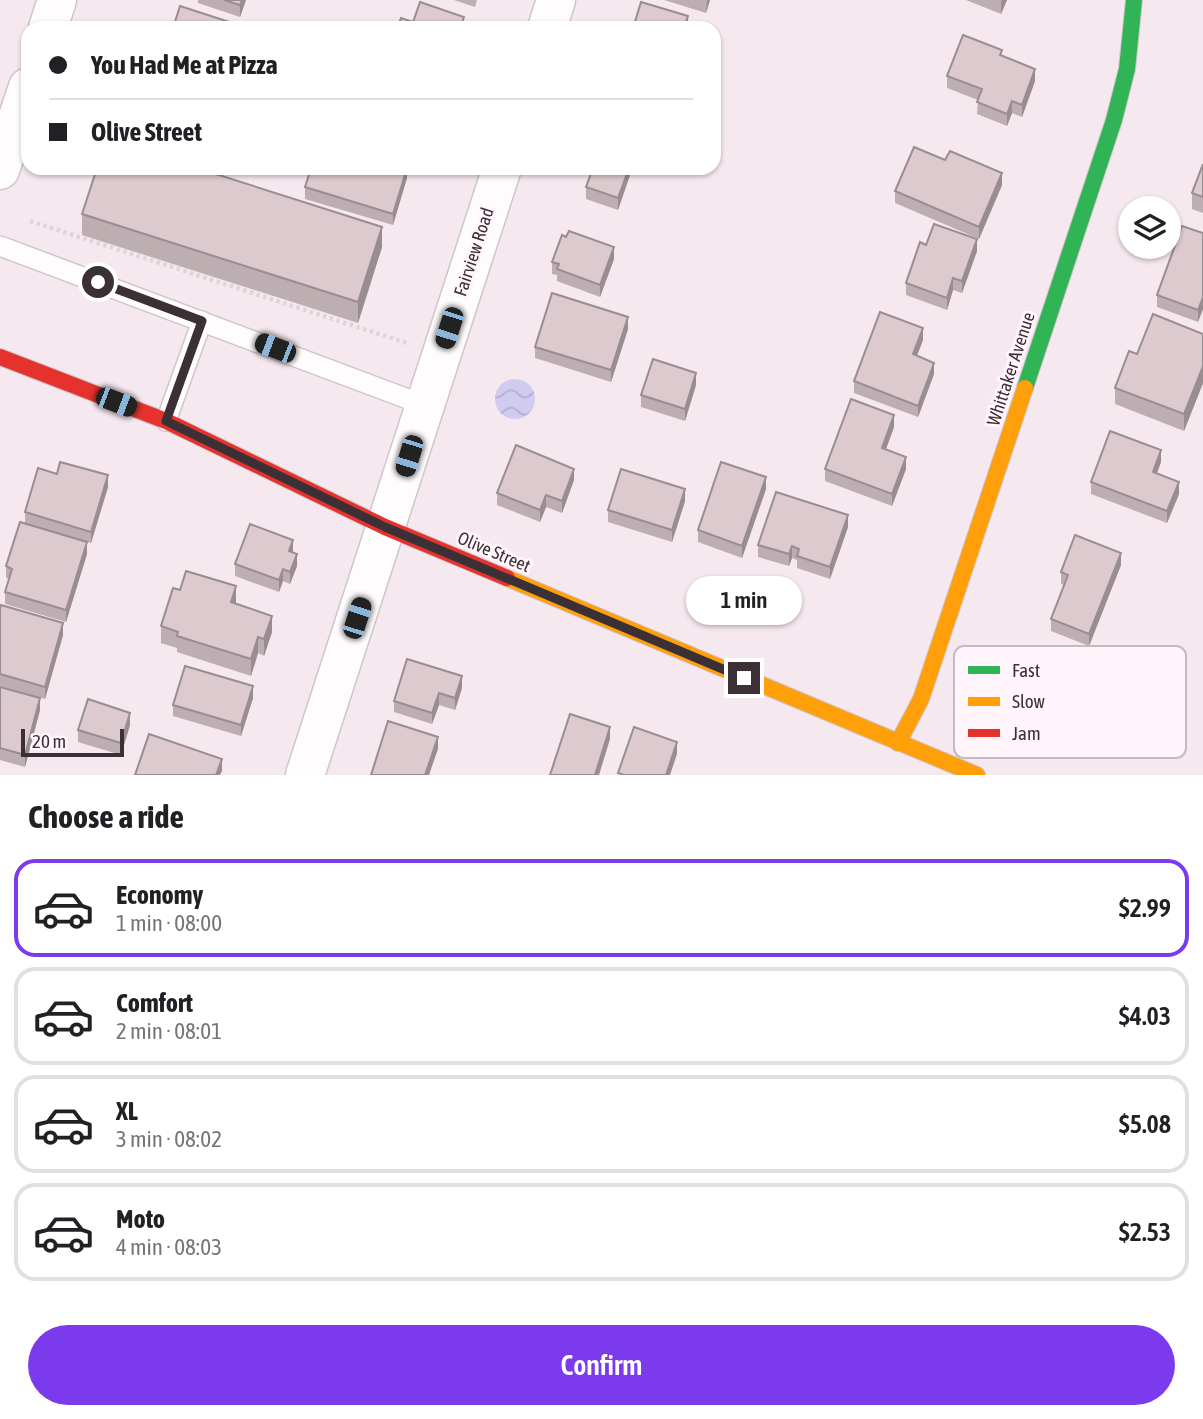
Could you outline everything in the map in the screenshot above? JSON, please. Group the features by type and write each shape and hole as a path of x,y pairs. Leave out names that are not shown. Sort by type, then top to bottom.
{"street":[{"path":"50,21 57,0"},
{"path":"549,21 556,0"},
{"name":"Whittaker Avenue","path":"898,743 921,699 1114,120 1127,69 1134,0"},
{"path":"0,170 21,108"},
{"name":"Fairview Road","path":"305,775 500,175"},
{"name":"Olive Street","path":"0,356 166,421 385,527 977,775"}],"lane":[{"path":"0,246 424,405"},
{"path":"166,421 202,321"}],"path":[{"path":"30,221 414,346"}],"water":[{"path":"515,379 529,385 535,399 529,413 515,419 501,413 495,399 501,385"}],"building":[{"path":"224,0 242,0 240,5"},
{"path":"420,2 464,17 463,21 413,21"},
{"path":"641,2 688,16 686,21 635,21"},
{"path":"180,6 226,21 175,21"},
{"path":"963,35 1002,50 1000,55 1035,69 1022,105 1012,101 1007,114 977,102 982,89 947,76"},
{"path":"914,147 945,160 950,151 1002,173 979,227 895,191"},
{"path":"1203,164 1203,197 1192,193"},
{"path":"95,175 219,175 382,227 358,302 82,214"},
{"path":"309,175 405,175 393,214 305,187"},
{"path":"590,175 626,175 618,198 586,187"},
{"path":"934,224 977,239 962,281 953,278 947,298 906,283 920,242 926,245"},
{"path":"1182,226 1203,233 1203,297 1198,310 1157,295 1170,259 1181,259"},
{"path":"569,231 614,247 600,285 557,269 559,264 552,262 562,235 566,237"},
{"path":"552,293 628,317 611,370 535,347"},
{"path":"880,312 923,328 913,354 934,363 918,406 854,381"},
{"path":"1153,314 1203,334 1203,366 1184,414 1115,388 1129,351 1137,354"},
{"path":"653,359 696,373 685,409 641,395"},
{"path":"851,399 894,415 882,448 906,457 892,494 825,469"},
{"path":"1110,431 1161,450 1153,472 1179,482 1167,511 1091,482"},
{"path":"516,445 574,469 562,501 546,495 540,510 497,493"},
{"path":"60,462 108,475 91,532 25,512 38,468 57,474"},
{"path":"721,462 766,477 742,546 698,530"},
{"path":"621,469 685,489 672,530 608,510"},
{"path":"776,492 848,515 830,567 797,556 799,549 792,546 789,554 758,545"},
{"path":"20,522 87,542 66,610 5,592 12,569 6,566"},
{"path":"250,524 293,540 289,551 297,554 290,572 283,569 279,580 235,564"},
{"path":"1075,535 1121,553 1089,634 1051,619 1068,575 1061,572"},
{"path":"186,571 236,586 231,602 272,616 264,639 258,637 251,659 177,636 178,632 161,626 173,588 180,590"},
{"path":"1,605 63,623 45,687 0,674"},
{"path":"407,659 462,676 455,698 439,693 432,713 394,701"},
{"path":"185,666 253,686 241,725 173,705"},
{"path":"0,687 40,698 25,755 0,748"},
{"path":"88,699 130,713 121,743 78,730"},
{"path":"570,714 610,727 595,775 550,775"},
{"path":"388,721 438,737 425,775 371,775"},
{"path":"634,727 677,742 666,775 618,773"},
{"path":"149,734 222,759 216,775 135,775"}],"traffic: fast":[{"path":"1025,388 1114,120 1127,69 1134,0"}],"traffic: slow":[{"path":"898,743 921,699 1025,388"},
{"path":"507,578 977,775"}],"traffic: jam":[{"path":"0,357 166,421 385,527 507,578"}],"route":[{"path":"98,282 202,321 166,421 385,527 744,678"}]}
